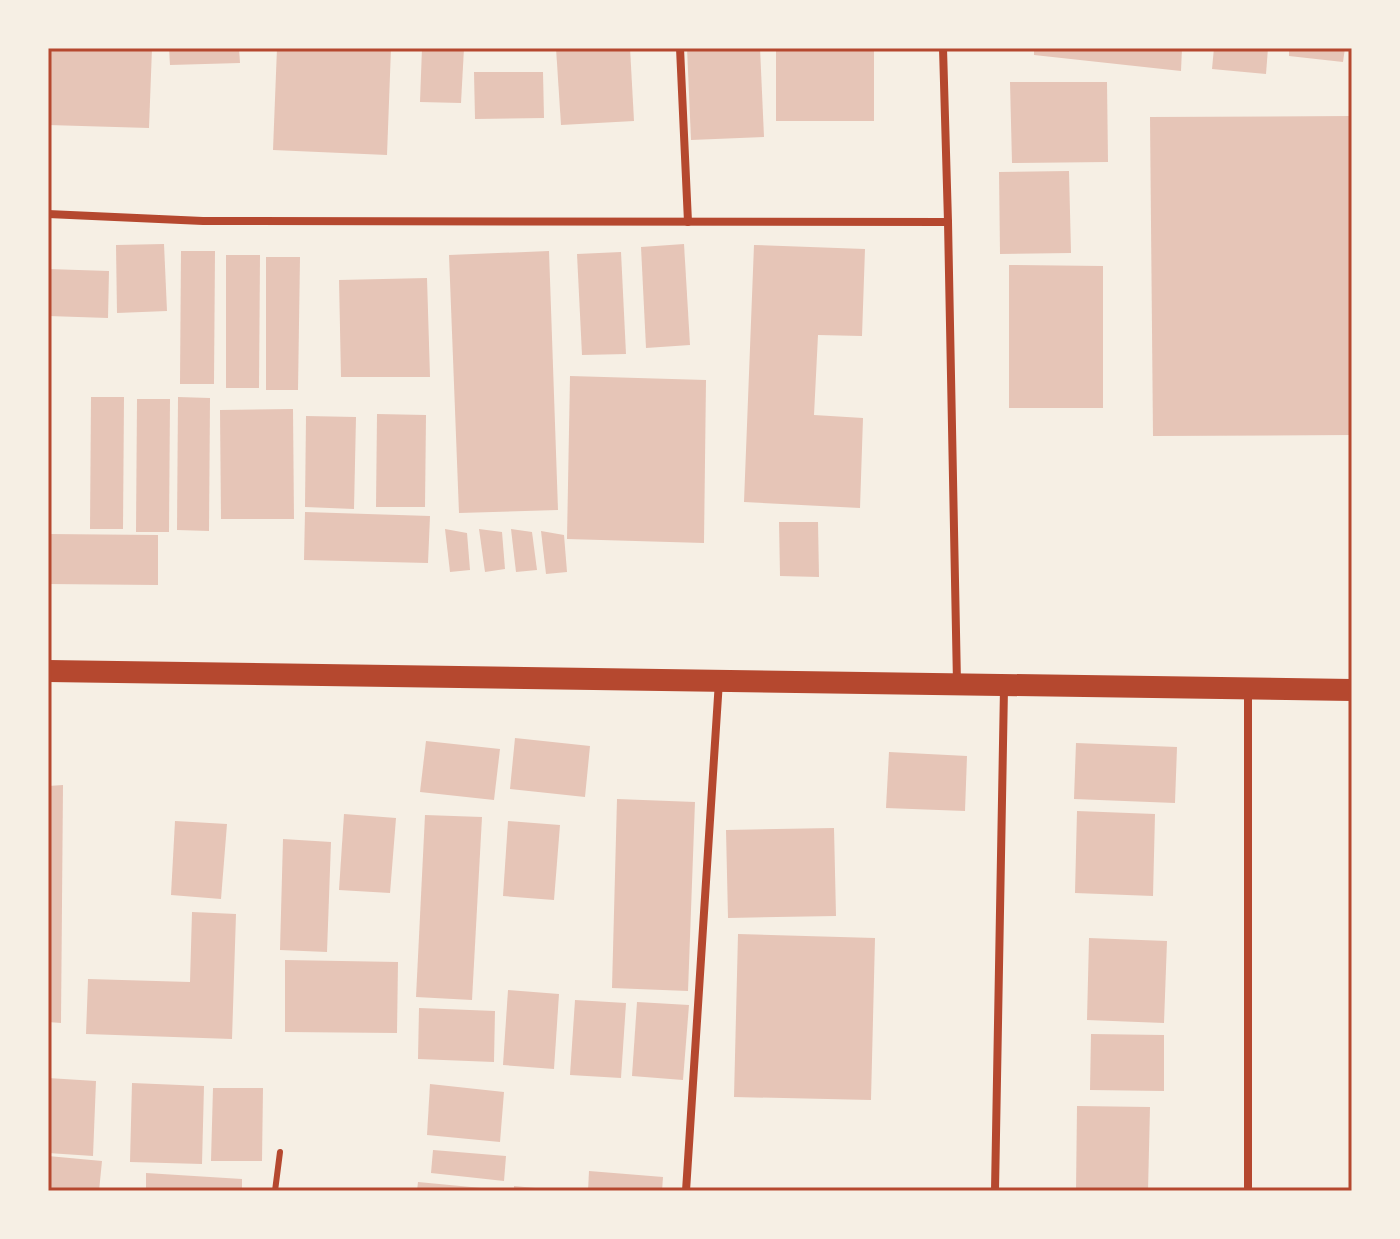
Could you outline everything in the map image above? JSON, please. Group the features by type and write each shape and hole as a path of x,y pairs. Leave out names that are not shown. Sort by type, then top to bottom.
{"highway":[{"path":"48,671 1352,690"}],"street":[{"path":"680,48 688,222"},
{"path":"943,48 957,685"},
{"path":"48,214 203,221 948,222"},
{"path":"686,1191 719,681"},
{"path":"995,1191 1004,686"},
{"path":"1248,689 1248,1191"}],"lane":[{"path":"275,1191 280,1152"}],"building":[{"path":"48,48 152,48 149,128 48,125"},
{"path":"169,48 239,48 240,63 170,65"},
{"path":"277,48 391,48 387,155 273,150"},
{"path":"422,48 464,48 461,103 420,102"},
{"path":"556,48 630,48 634,121 561,125"},
{"path":"687,48 760,48 764,137 691,140"},
{"path":"776,48 874,48 874,121 776,121"},
{"path":"1034,48 1182,48 1181,71 1034,55"},
{"path":"1214,48 1268,48 1266,74 1212,69"},
{"path":"1289,48 1345,48 1343,62 1289,56"},
{"path":"474,72 543,72 544,118 475,119"},
{"path":"1010,82 1107,82 1108,162 1012,163"},
{"path":"1352,116 1352,435 1153,436 1150,117"},
{"path":"1069,171 1071,253 1000,254 999,172"},
{"path":"164,244 167,311 117,313 116,245"},
{"path":"684,244 690,345 646,348 641,247"},
{"path":"754,245 865,249 862,336 818,335 814,415 863,418 860,508 744,502"},
{"path":"181,251 215,251 214,384 180,384"},
{"path":"549,251 558,510 459,513 449,255"},
{"path":"621,252 626,354 582,355 577,254"},
{"path":"226,255 260,255 259,388 226,388"},
{"path":"266,257 300,257 298,390 266,390"},
{"path":"1009,265 1103,266 1103,408 1009,408"},
{"path":"48,269 109,271 108,318 48,316"},
{"path":"427,278 430,377 341,377 339,280"},
{"path":"570,376 706,380 704,543 567,539"},
{"path":"91,397 124,397 123,529 90,529"},
{"path":"178,397 210,398 209,531 177,530"},
{"path":"137,399 170,399 169,532 136,532"},
{"path":"293,409 294,519 221,519 220,410"},
{"path":"377,414 426,415 425,507 376,507"},
{"path":"306,416 356,417 354,509 305,507"},
{"path":"305,512 430,516 428,563 304,560"},
{"path":"779,522 818,522 819,577 780,576"},
{"path":"445,529 467,533 470,570 450,572"},
{"path":"479,529 502,532 505,569 485,572"},
{"path":"511,529 532,532 537,570 516,572"},
{"path":"541,531 564,535 567,572 546,574"},
{"path":"48,534 158,535 158,585 48,584"},
{"path":"515,738 590,746 585,797 510,789"},
{"path":"426,741 500,749 494,800 420,792"},
{"path":"1076,743 1177,747 1175,803 1074,799"},
{"path":"889,752 967,756 965,811 886,808"},
{"path":"63,785 61,1023 48,1022 48,786"},
{"path":"617,799 695,802 688,991 612,988"},
{"path":"1077,811 1155,814 1153,896 1075,893"},
{"path":"344,814 396,818 390,893 339,890"},
{"path":"425,815 482,817 472,1000 416,997"},
{"path":"175,821 227,824 221,899 171,895"},
{"path":"508,821 560,825 554,900 503,896"},
{"path":"834,828 836,916 728,918 726,830"},
{"path":"283,839 331,842 327,952 280,950"},
{"path":"192,912 236,914 232,1039 86,1034 88,979 190,982"},
{"path":"738,934 875,938 871,1100 734,1097"},
{"path":"1089,938 1167,941 1164,1023 1087,1020"},
{"path":"285,960 398,962 397,1033 285,1032"},
{"path":"508,990 559,994 554,1069 503,1065"},
{"path":"575,1000 626,1003 621,1078 570,1075"},
{"path":"637,1002 689,1005 683,1080 632,1076"},
{"path":"419,1008 495,1011 494,1062 418,1059"},
{"path":"1091,1034 1164,1035 1164,1091 1090,1090"},
{"path":"48,1078 96,1081 93,1156 48,1153"},
{"path":"132,1083 204,1086 202,1164 130,1162"},
{"path":"430,1084 504,1092 500,1142 427,1135"},
{"path":"213,1088 263,1088 262,1161 211,1161"},
{"path":"1077,1106 1150,1107 1148,1191 1076,1191"},
{"path":"433,1150 506,1156 504,1181 431,1173"},
{"path":"48,1156 102,1161 99,1191 48,1191"},
{"path":"589,1171 663,1177 662,1191 588,1191"},
{"path":"146,1173 242,1179 242,1191 146,1191"},
{"path":"418,1182 492,1189 492,1191 417,1191"},
{"path":"514,1186 546,1189 546,1191 514,1191"}]}
